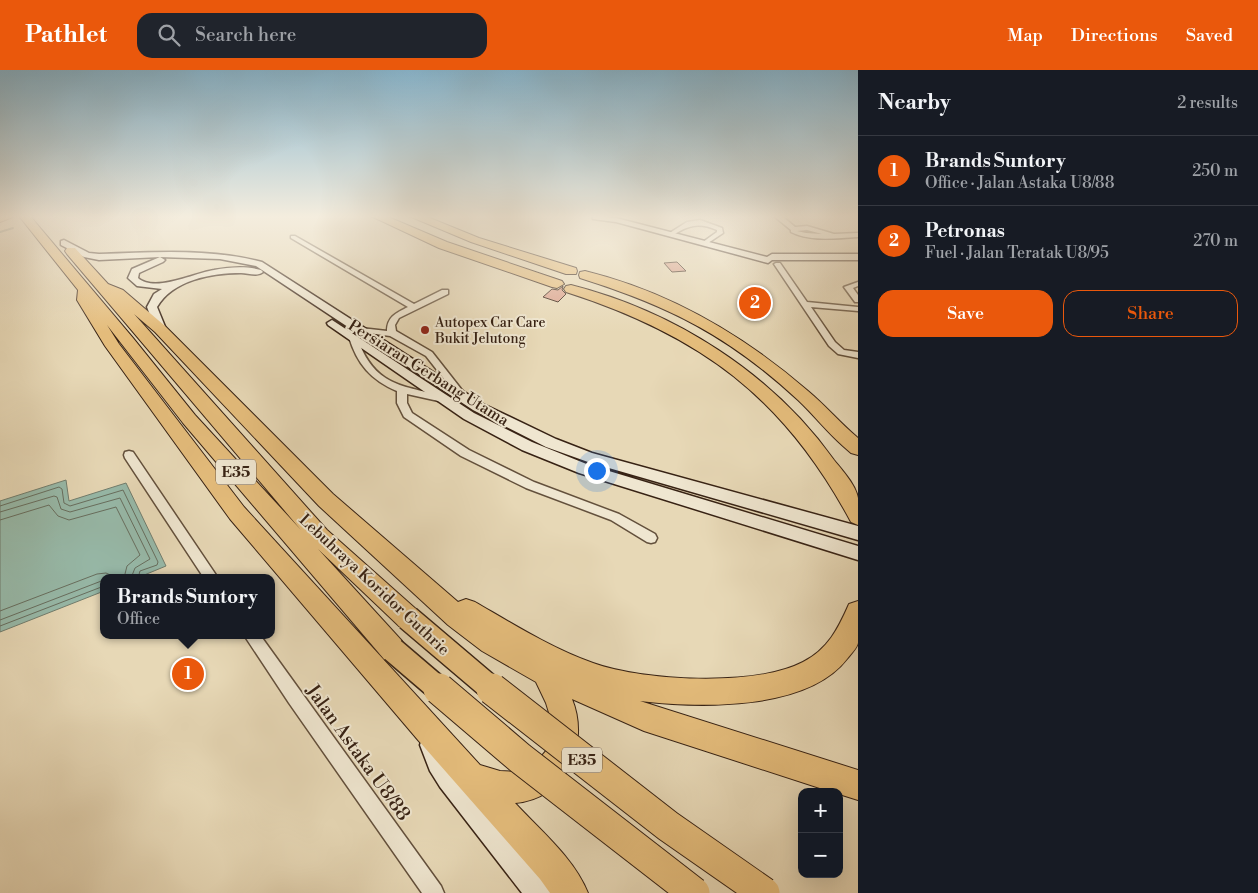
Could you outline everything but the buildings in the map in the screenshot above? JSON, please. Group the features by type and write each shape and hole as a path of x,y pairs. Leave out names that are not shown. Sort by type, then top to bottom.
{"highway":[{"name":"Lebuhraya Koridor Guthrie","path":"61,254 319,536 408,618 513,707 668,826 764,893"},
{"name":"Lebuhraya Koridor Guthrie","path":"71,254 128,340 189,419 393,650 520,758 694,893"},
{"path":"478,254 571,280 658,300 693,316 720,331 757,356 813,403 856,449"},
{"path":"510,254 571,280 623,307 672,329 755,384 782,408 810,440 849,498 858,516"},
{"path":"572,893 552,867 474,778 428,730 237,513 113,346 84,300 93,288 118,293 160,329 307,481 374,544 457,617 491,642 545,673 644,717 850,783"},
{"path":"425,587 564,665 594,677 641,688 678,691 747,690 789,682 808,673 834,653 851,632 858,612"},
{"path":"474,778 491,785 526,786 554,768 563,746 565,724 562,705 545,673"}],"main road":[{"name":"Persiaran Gerbang Utama","path":"86,254 98,257 224,257 259,264 357,334 443,399 469,416 527,446 584,469 858,553"},
{"path":"749,254 775,261 858,259"},
{"path":"175,285 140,284 135,282 132,274 148,264 176,256"},
{"name":"Persiaran Gerbang Utama","path":"160,329 152,311 152,303 165,290 206,274 224,270 245,269 257,272 357,334 521,429 588,457 858,533"},
{"path":"428,730 431,747 448,779 538,893"}],"street":[{"path":"323,254 413,307"},
{"path":"775,261 832,344 841,352 858,355"},
{"path":"858,284 848,287 858,300"},
{"path":"392,334 392,321 396,316 445,292"},
{"path":"806,304 858,309"},
{"path":"443,399 402,391 374,376 362,362 355,348 357,334 392,334 429,354 462,396"},
{"path":"402,391 402,403 408,415 465,453 530,485 615,517 651,538"},
{"path":"129,455 209,574"},
{"name":"Jalan Astaka U8/88","path":"254,639 434,893"}],"water":[{"path":"66,480 69,501 126,483 166,566 147,574 100,574 100,593 0,632 0,501"}],"place":[{"name":"Petronas","path":"755,303"},
{"name":"Autopex Car Care Bukit Jelutong","path":"425,330"},
{"name":"Brands Suntory","path":"188,674"}]}
